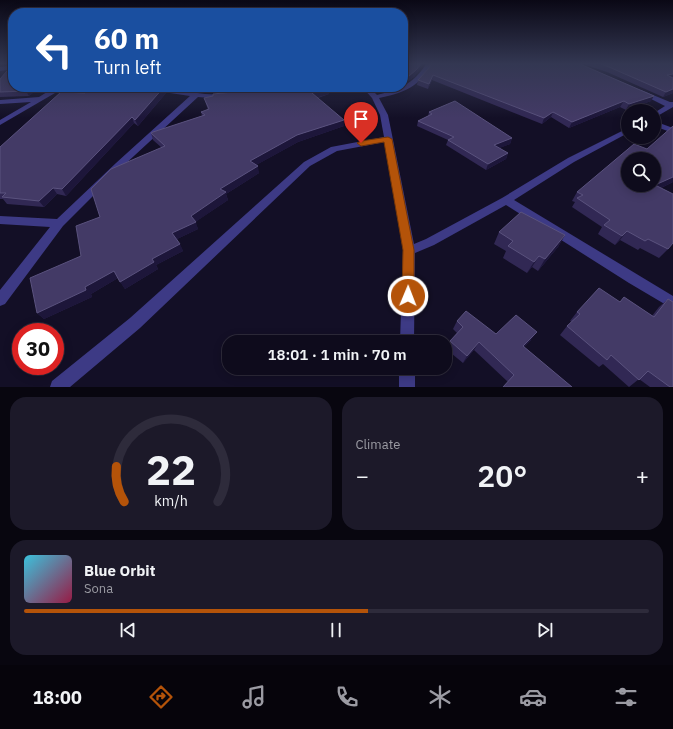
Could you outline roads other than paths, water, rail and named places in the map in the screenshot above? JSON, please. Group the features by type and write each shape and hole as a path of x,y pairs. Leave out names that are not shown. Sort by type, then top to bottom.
{"street":[{"path":"637,90 672,105"},
{"path":"0,123 51,92"},
{"path":"185,92 194,96 228,96"},
{"path":"370,92 375,97 384,115 409,250 407,335"},
{"path":"375,97 396,92"},
{"path":"0,300 59,223 118,165 194,96"},
{"path":"0,102 40,99"},
{"path":"661,112 672,105"},
{"path":"661,125 673,131"},
{"path":"409,250 430,242 506,200 571,160 621,134"},
{"path":"58,387 136,323 307,164 334,149 388,139"},
{"path":"506,200 673,303"},
{"path":"0,220 59,223"},
{"path":"407,375 407,387"}]}
